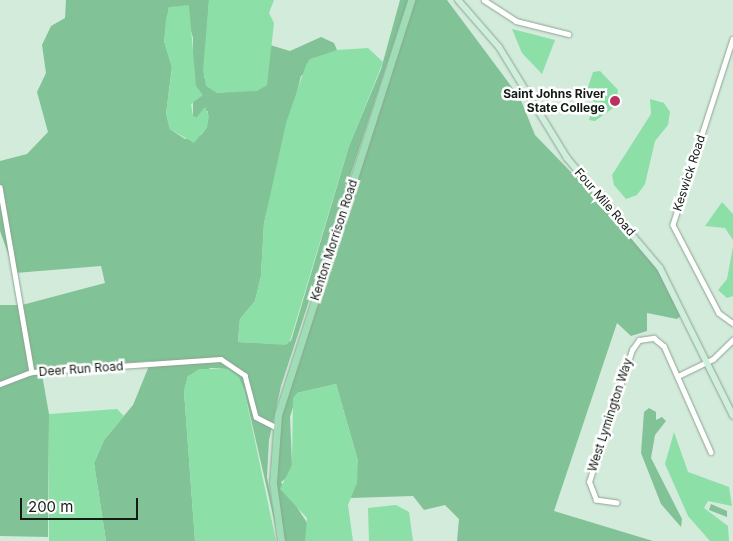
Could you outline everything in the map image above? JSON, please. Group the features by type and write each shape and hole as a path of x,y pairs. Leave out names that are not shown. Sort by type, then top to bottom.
{"main road":[{"name":"Kenton Morrison Road","path":"282,541 273,483 276,428 410,0"},
{"name":"Four Mile Road","path":"458,0 499,47 567,158 660,268 733,416"}],"street":[{"path":"484,0 516,21 568,34"},
{"name":"Keswick Road","path":"733,39 673,225 721,316 733,323"},
{"name":"Deer Run Road","path":"0,187 32,372 221,359 245,375 256,417 276,428"},
{"name":"West Lymington Way","path":"617,503 596,500 589,482 633,346 643,338 658,340 678,376"},
{"path":"711,452 678,376 707,362 733,340"},
{"path":"0,384 32,372"}],"shaded area":[{"path":"66,0 209,0 204,77 217,93 266,86 270,45 290,51 321,37 334,43 337,50 301,76 264,223 261,276 255,301 240,319 238,342 282,344 291,341 349,146 381,69 400,0 408,0 281,386 269,440 267,477 279,541 244,389 228,369 211,368 188,376 184,391 195,541 106,541 94,463 104,440 133,405 151,361 41,369 49,414 48,537 0,536 0,305 22,305 105,283 101,266 15,273 0,231 0,161 27,154 48,132 37,92 46,73 42,45 51,26 65,18","holes":["169,7 185,8 193,38 193,116 196,118 208,111 207,127 201,135 185,139 170,129 166,114 172,67 164,41"]},
{"path":"209,0 274,0 269,13 274,23 267,85 257,91 217,93 206,86 203,70"},
{"path":"413,0 447,0 520,98 535,135 630,233 658,270 682,315 677,319 647,313 647,331 631,336 617,323 554,511 653,541 457,541 459,519 445,505 424,510 413,496 350,498 358,461 336,384 297,393 290,417 292,465 288,477 281,482 309,526 305,541 284,541 276,482 280,415"},
{"path":"189,5 196,86 203,95 191,104 193,116 196,118 205,107 209,116 207,127 194,143 170,129 166,114 172,68 164,41 166,19 169,7"},
{"path":"512,29 555,40 542,74 522,53"},
{"path":"368,48 383,62 349,146 290,341 286,345 238,342 240,319 255,301 261,276 264,223 286,123 306,65 310,59 337,50"},
{"path":"600,71 618,90 616,106 595,121 589,120 594,102 588,87 593,72"},
{"path":"650,99 664,103 670,112 668,125 655,141 645,184 637,195 626,199 614,185 612,175 651,114"},
{"path":"722,202 733,214 733,240 725,228 705,226"},
{"path":"733,247 733,296 727,298 718,290 727,279"},
{"path":"199,369 228,369 239,377 244,389 276,541 195,541 184,391 188,376"},
{"path":"336,384 358,461 357,483 348,505 353,541 305,541 307,518 280,489 292,465 293,398 297,393"},
{"path":"649,408 656,412 656,420 662,417 666,421 655,435 651,458 682,519 681,527 661,504 641,453 644,412"},
{"path":"117,409 124,416 104,440 94,463 106,541 49,541 49,414"},
{"path":"674,432 688,472 729,487 732,506 708,501 704,508 728,526 729,541 710,541 688,516 665,464"},
{"path":"711,504 727,511 727,517 709,510"},
{"path":"396,505 409,512 413,541 369,541 368,508"}],"place":[{"name":"Saint Johns River State College","path":"615,101"}]}
